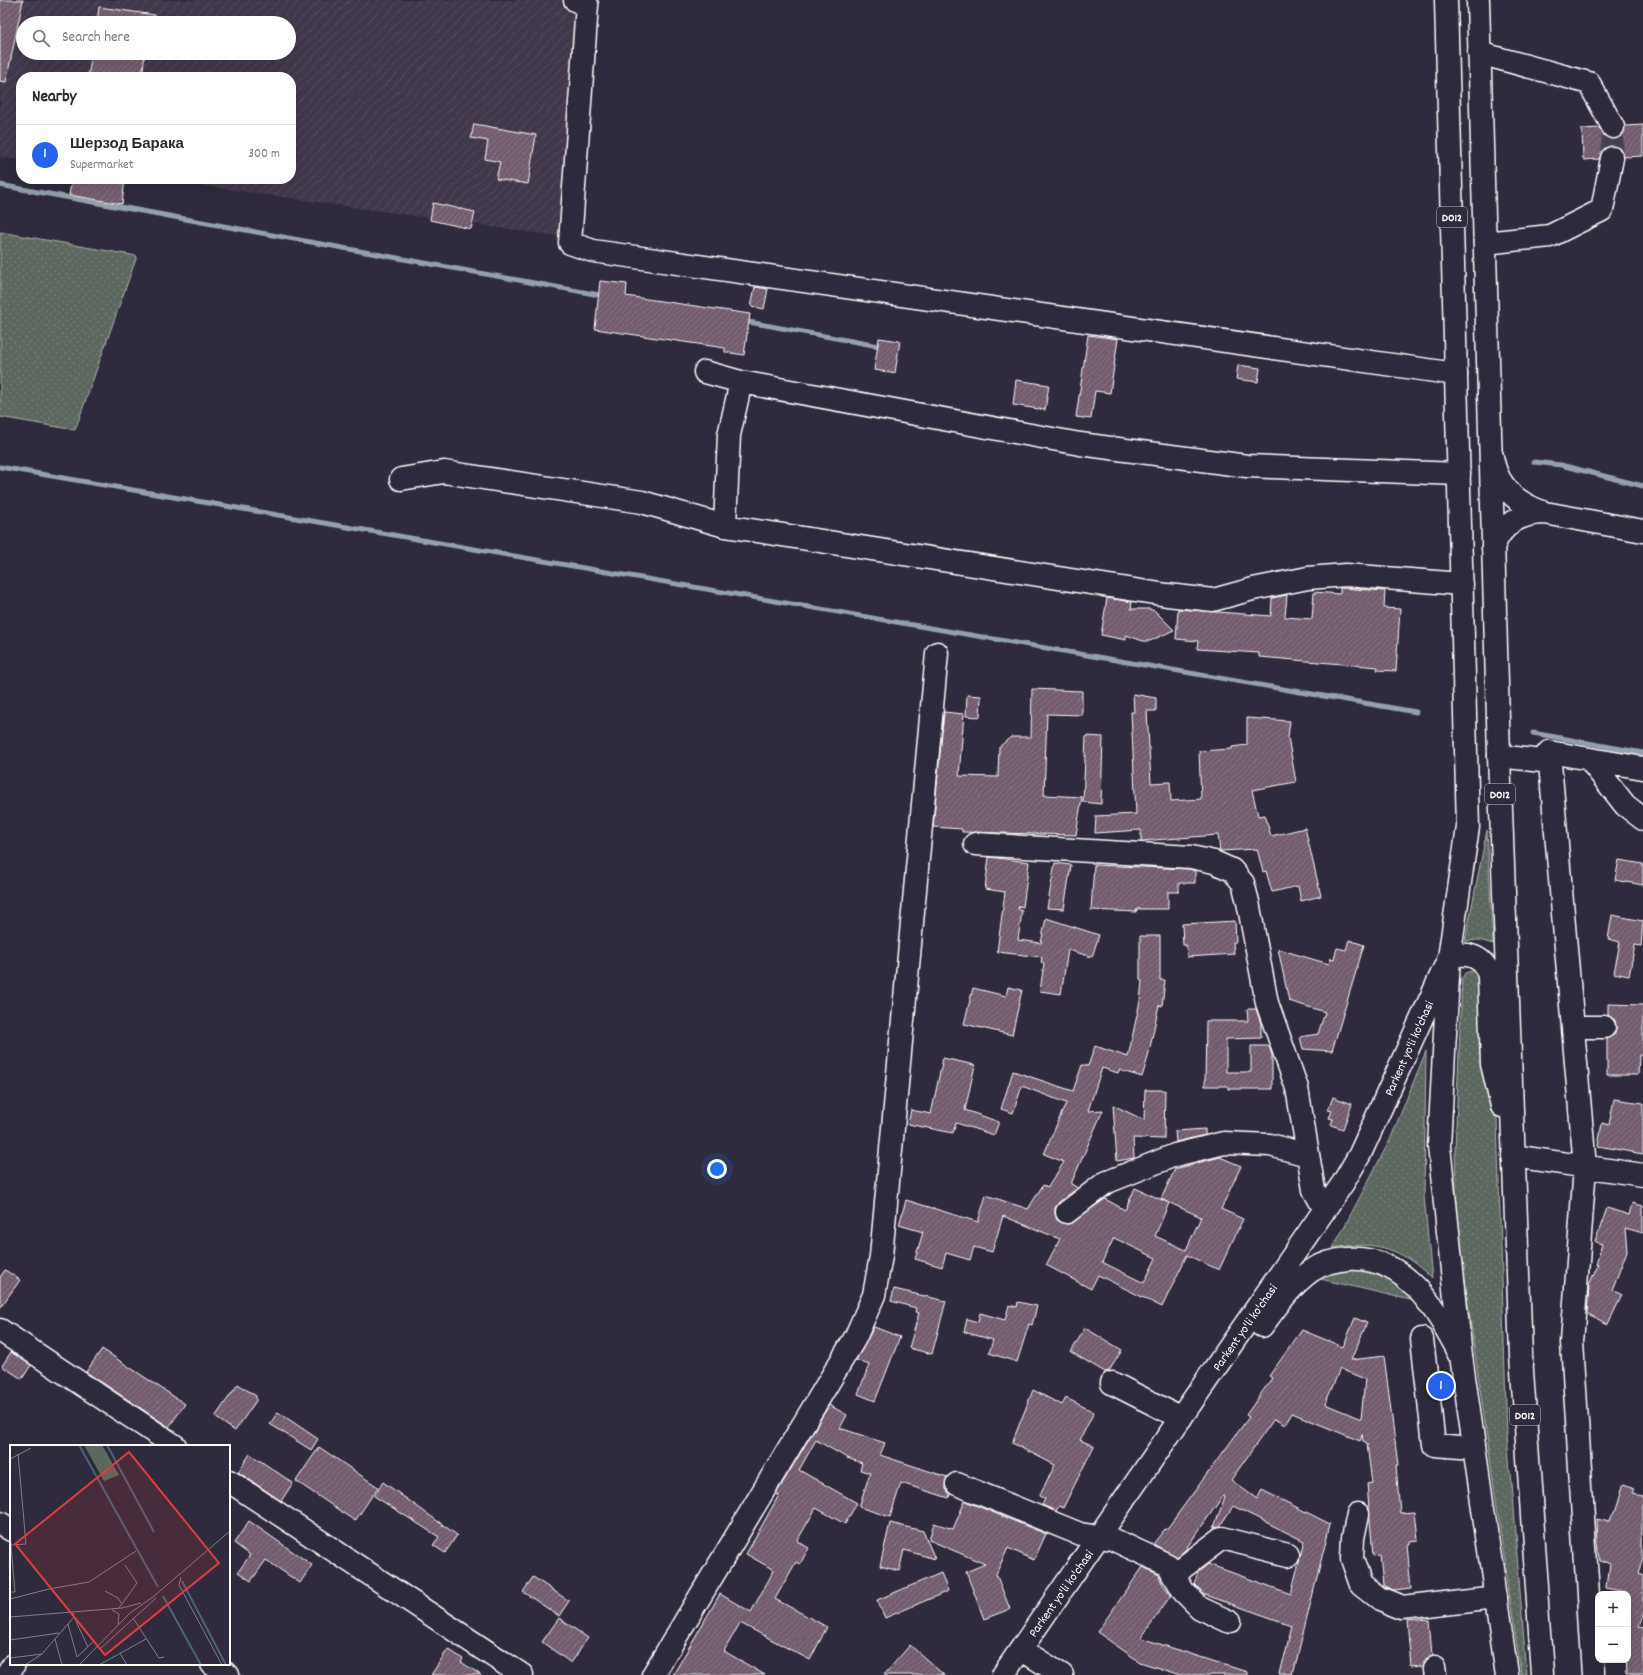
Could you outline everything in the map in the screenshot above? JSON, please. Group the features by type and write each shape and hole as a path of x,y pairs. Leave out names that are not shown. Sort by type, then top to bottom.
{"main road":[{"path":"575,0 587,5 570,243 593,252 1456,374"},
{"name":"D012","path":"1446,0 1468,827 1449,958 1439,1146 1461,1356 1507,1675"},
{"name":"D012","path":"1478,0 1499,756 1513,1156 1521,1356 1543,1675"},
{"path":"1479,53 1589,83 1613,127"},
{"path":"1485,243 1550,236 1602,210 1612,158"},
{"path":"705,372 741,382 1080,444 1247,466 1459,474"},
{"path":"725,526 728,435 741,382"},
{"path":"1490,433 1493,459 1499,480 1507,491 1521,503 1545,513"},
{"path":"401,479 444,472 451,473 642,502 725,526 1151,592 1213,600 1253,589 1308,578 1346,575 1462,584"},
{"path":"1493,547 1504,529 1516,519 1534,513 1545,513 1643,531"},
{"path":"653,1675 854,1338 874,1295 881,1256 937,653"},
{"path":"1499,756 1545,756 1589,759 1643,768"},
{"path":"1545,756 1573,1027 1585,1167 1572,1342 1593,1675"},
{"path":"1589,759 1625,805 1643,819"},
{"path":"975,844 1191,857 1214,862 1232,870 1243,883 1267,1003 1297,1088 1314,1190 1325,1210"},
{"path":"1449,958 1464,954 1474,956 1484,965 1488,972 1492,1064 1513,1156 1643,1175"},
{"name":"Parkent yo'li ko'chasi","path":"1016,1675 1181,1418 1325,1210 1360,1154 1449,958"},
{"path":"1573,1027 1604,1027"},
{"path":"1067,1212 1105,1183 1175,1155 1224,1143 1270,1145 1308,1155"},
{"name":"Parkent yo'li ko'chasi","path":"1003,1675 1251,1340 1293,1287 1311,1270 1325,1264 1357,1258 1386,1265 1410,1281 1430,1304 1461,1356"},
{"path":"0,1330 173,1445"},
{"path":"1422,1339 1434,1445 1474,1448"},
{"path":"1112,1383 1181,1418"},
{"path":"230,1483 522,1675"},
{"path":"957,1484 1080,1534 1105,1538 1168,1565 1184,1592 1200,1608 1230,1622"},
{"path":"1358,1514 1353,1538 1352,1559 1361,1585 1379,1599 1402,1608 1496,1597"},
{"path":"0,1523 10,1529"},
{"path":"1174,1575 1222,1538 1288,1556"},
{"path":"1030,1655 1062,1675"},
{"path":"7,1675 13,1665"},
{"path":"213,1665 228,1675"}],"shaded area":[{"path":"0,0 582,0 558,236 191,184 296,184 296,72 16,72 16,159 0,157"}],"green space":[{"path":"0,232 137,256 75,430 0,417"},
{"path":"1487,830 1493,944 1479,940 1465,941"},
{"path":"1471,971 1480,976 1485,1082 1497,1120 1507,1436 1527,1675 1521,1675 1460,1249 1455,1149 1462,979 1465,973"},
{"path":"1426,1051 1424,1196 1432,1279 1410,1260 1399,1253 1387,1249 1362,1245 1333,1248 1390,1140"},
{"path":"1353,1267 1388,1276 1415,1301 1316,1278"}],"building":[{"path":"0,0 23,0 20,16 16,16 16,34 6,82 0,81"},
{"path":"99,7 155,15 155,16 98,16"},
{"path":"91,60 144,60 143,72 89,72"},
{"path":"474,124 536,135 528,184 496,179 500,162 485,159 488,141 471,138"},
{"path":"1643,125 1643,156 1624,157 1620,149 1614,146 1608,146 1603,150 1599,159 1583,160 1582,129 1599,128 1606,137 1613,139 1619,138 1623,134 1625,126"},
{"path":"71,184 124,184 122,204 69,195"},
{"path":"433,203 475,212 471,229 430,220"},
{"path":"600,281 627,284 626,296 750,314 744,355 725,352 725,348 595,329"},
{"path":"755,287 768,289 764,309 751,306"},
{"path":"1088,335 1118,339 1110,393 1095,391 1091,419 1076,417"},
{"path":"879,338 900,341 895,373 874,370"},
{"path":"1238,365 1260,368 1258,382 1236,379"},
{"path":"1016,380 1049,385 1045,410 1013,405"},
{"path":"1340,588 1385,591 1384,608 1400,609 1396,671 1377,670 1378,667 1259,657 1259,653 1197,649 1198,641 1176,639 1178,609 1271,616 1272,598 1287,595 1285,617 1312,619 1314,592 1340,594"},
{"path":"1107,598 1132,602 1131,609 1149,609 1155,611 1174,630 1150,641 1143,641 1126,635 1126,640 1101,635"},
{"path":"1032,689 1082,691 1082,715 1047,714 1044,795 1082,797 1076,835 962,832 962,829 933,827 944,712 964,714 959,776 998,777 999,747 1011,737 1031,737"},
{"path":"1133,694 1156,698 1156,711 1147,711 1151,783 1170,782 1171,801 1201,799 1199,751 1232,749 1232,747 1247,745 1247,718 1290,721 1288,737 1296,782 1252,790 1258,816 1265,815 1271,836 1305,828 1321,896 1301,901 1298,886 1272,892 1266,871 1263,872 1257,849 1220,851 1218,835 1141,841 1141,830 1095,833 1096,816 1136,814 1131,712 1134,712"},
{"path":"967,695 981,696 980,717 966,716"},
{"path":"1086,736 1103,737 1101,804 1083,802"},
{"path":"989,857 1029,862 1023,907 1019,906 1018,909 1022,911 1018,940 1041,943 1046,918 1099,935 1092,957 1068,950 1061,994 1040,991 1044,963 1041,962 1042,957 997,952 1005,892 985,889"},
{"path":"1619,860 1643,864 1643,885 1615,880"},
{"path":"1055,863 1071,865 1064,909 1047,908"},
{"path":"1094,865 1189,869 1195,871 1195,883 1179,883 1179,892 1168,892 1168,909 1137,909 1136,912 1091,910"},
{"path":"1612,915 1643,921 1641,946 1635,945 1629,976 1614,973 1620,942 1608,939"},
{"path":"1235,921 1236,942 1233,942 1234,954 1187,957 1186,945 1183,945 1182,924"},
{"path":"1140,936 1160,936 1160,980 1165,980 1162,1006 1159,1005 1148,1057 1142,1077 1119,1070 1118,1073 1102,1068 1088,1111 1103,1110 1071,1184 1078,1188 1059,1202 1055,1208 1055,1214 1057,1220 1062,1223 1069,1224 1105,1199 1125,1210 1135,1188 1169,1203 1155,1236 1186,1250 1201,1217 1161,1199 1175,1169 1220,1157 1241,1166 1221,1209 1243,1219 1219,1270 1187,1255 1162,1307 1098,1275 1091,1289 1046,1265 1060,1239 1003,1216 992,1252 974,1247 970,1260 946,1253 942,1267 915,1259 923,1232 899,1225 906,1200 978,1222 986,1195 1028,1209 1043,1185 1048,1187 1064,1162 1044,1154 1066,1103 1022,1086 1013,1113 1001,1109 1013,1071 1073,1091 1082,1065 1088,1066 1095,1046 1128,1057 1140,1001 1142,981 1140,980","holes":["1114,1238 1156,1258 1144,1283 1102,1262"]},
{"path":"1349,940 1364,945 1332,1051 1303,1049 1300,1037 1318,1034 1325,1012 1289,1001 1278,949 1329,964 1331,958 1334,959 1337,948 1346,950"},
{"path":"1008,987 1022,990 1012,1035 964,1024 973,988 1006,996"},
{"path":"1608,1004 1643,1005 1643,1055 1639,1055 1638,1075 1607,1075 1607,1039 1615,1034 1616,1027 1615,1020 1608,1015"},
{"path":"1247,1009 1256,1009 1261,1023 1261,1038 1226,1039 1226,1072 1251,1072 1251,1046 1269,1046 1272,1055 1272,1089 1228,1089 1228,1086 1205,1086 1206,1021 1248,1021"},
{"path":"943,1058 975,1065 965,1110 999,1122 994,1135 956,1123 953,1133 908,1124 911,1110 931,1114"},
{"path":"1145,1090 1165,1090 1164,1139 1133,1138 1134,1158 1117,1161 1113,1105 1144,1120"},
{"path":"1333,1097 1352,1104 1343,1129 1331,1125 1333,1119 1329,1118 1332,1111 1328,1110"},
{"path":"1614,1099 1643,1103 1643,1154 1598,1146 1602,1123 1609,1125"},
{"path":"1205,1129 1205,1135 1176,1142 1175,1131"},
{"path":"1632,1203 1643,1206 1643,1233 1625,1228 1627,1251 1612,1290 1622,1295 1608,1324 1587,1314 1589,1286 1598,1265 1596,1265 1602,1244 1595,1242 1607,1208 1629,1215"},
{"path":"5,1270 20,1280 0,1308 0,1277"},
{"path":"894,1289 946,1301 932,1354 909,1348 919,1313 915,1312 916,1308 891,1301"},
{"path":"1018,1302 1037,1306 1032,1325 1029,1324 1017,1362 989,1353 993,1340 964,1332 967,1319 978,1322 980,1313 1005,1320 1009,1305 1017,1307"},
{"path":"1355,1318 1367,1323 1351,1360 1384,1356 1398,1465 1396,1465 1400,1513 1415,1512 1418,1540 1410,1541 1410,1544 1407,1544 1411,1589 1392,1591 1383,1586 1380,1555 1373,1556 1367,1484 1372,1483 1367,1444 1363,1442 1362,1434 1360,1441 1292,1413 1285,1425 1274,1419 1231,1480 1257,1499 1262,1490 1330,1524 1293,1675 1279,1675 1291,1625 1203,1594 1194,1584 1198,1572 1208,1564 1291,1594 1304,1541 1233,1506 1220,1526 1214,1527 1225,1497 1223,1496 1185,1550 1177,1557 1153,1544 1165,1529 1166,1530 1249,1417 1246,1415 1272,1378 1269,1376 1302,1330 1343,1347","holes":["1340,1369 1365,1379 1361,1419 1325,1404"]},
{"path":"874,1327 900,1337 875,1401 858,1394 869,1365 856,1360"},
{"path":"1085,1328 1122,1350 1109,1371 1105,1372 1071,1352"},
{"path":"102,1349 185,1404 169,1427 86,1372"},
{"path":"11,1352 31,1365 22,1379 2,1366"},
{"path":"238,1384 256,1396 256,1401 235,1431 215,1417"},
{"path":"1033,1390 1062,1405 1066,1398 1094,1412 1080,1440 1094,1446 1063,1508 1059,1506 1056,1511 1042,1505 1045,1499 1039,1496 1055,1465 1012,1443"},
{"path":"829,1405 847,1415 840,1428 885,1443 880,1455 947,1477 945,1485 950,1494 949,1498 901,1483 890,1517 859,1507 870,1473 860,1470 862,1463 847,1458 816,1440 799,1470 857,1503 845,1524 816,1508 797,1541 809,1548 800,1564 796,1562 775,1599 827,1627 810,1660 740,1623 724,1651 765,1675 673,1675 720,1594 751,1612 774,1570 746,1554 779,1495 776,1494"},
{"path":"278,1412 318,1439 311,1450 270,1424"},
{"path":"319,1447 378,1487 355,1521 296,1481"},
{"path":"250,1454 293,1483 281,1501 238,1472"},
{"path":"383,1482 457,1535 445,1553 433,1545 439,1537 374,1496"},
{"path":"1621,1487 1634,1491 1632,1495 1643,1497 1643,1557 1638,1575 1643,1577 1643,1608 1637,1626 1643,1627 1643,1675 1627,1675 1626,1663 1631,1663 1631,1591 1607,1588 1610,1565 1600,1561 1597,1519 1609,1522"},
{"path":"965,1501 1046,1534 1034,1560 1008,1548 996,1574 1010,1609 984,1619 966,1572 985,1564 929,1540 934,1523 953,1529"},
{"path":"249,1521 312,1565 300,1583 266,1560 251,1581 238,1572 250,1555 234,1543"},
{"path":"890,1523 923,1531 935,1559 904,1550 899,1571 880,1566"},
{"path":"1143,1567 1159,1575 1162,1583 1171,1595 1141,1638 1247,1672 1247,1675 1180,1675 1140,1662 1097,1632"},
{"path":"941,1573 948,1591 885,1618 877,1600"},
{"path":"533,1577 569,1601 559,1616 523,1592"},
{"path":"559,1618 588,1638 571,1663 542,1642"},
{"path":"1429,1619 1432,1656 1426,1658 1422,1665 1411,1666 1407,1621"},
{"path":"910,1645 944,1675 884,1675"},
{"path":"448,1649 463,1659 461,1662 481,1675 431,1675"}],"waterway":[{"path":"0,185 605,296"},
{"path":"743,321 884,347"},
{"path":"1534,462 1561,465 1643,486"},
{"path":"0,467 1416,712"},
{"path":"1533,733 1643,753"}],"tunnel":[{"path":"1612,158 1613,127"}],"place":[{"name":"Шерзод Барака","path":"1441,1386"}]}
